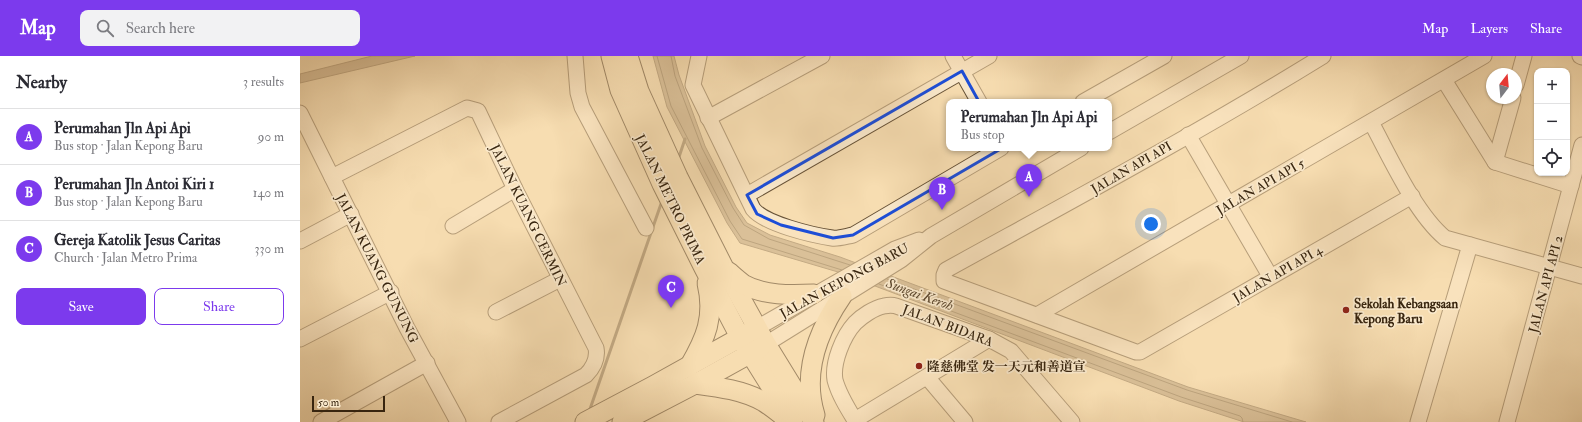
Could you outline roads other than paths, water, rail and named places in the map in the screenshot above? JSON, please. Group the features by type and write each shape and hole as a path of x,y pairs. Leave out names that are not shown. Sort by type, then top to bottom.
{"main road":[{"name":"JALAN METRO PRIMA","path":"611,56 620,90 671,181 724,268 766,344 814,422"},
{"name":"JALAN METRO PRIMA","path":"628,56 671,181 704,268 740,338 792,422"},
{"path":"689,367 700,348 707,330 710,316 711,304 704,268"},
{"path":"724,268 744,284 758,290 782,294 814,294"},
{"path":"817,422 810,394 812,360 824,324 840,291"},
{"path":"585,422 689,367 757,328"},
{"path":"622,422 695,384 766,344"},
{"path":"695,384 735,390 763,402 792,422"}],"street":[{"path":"575,56 578,93 582,107 646,228"},
{"path":"699,56 693,85 708,118 753,209 757,214 781,225 833,238 853,235 996,151"},
{"path":"708,118 822,56"},
{"path":"953,56 977,99"},
{"path":"747,195 989,56"},
{"path":"1087,99 1164,56"},
{"path":"1112,130 1241,56"},
{"name":"JALAN API API","path":"1037,315 944,280 946,270 1323,56"},
{"name":"JALAN API API 5","path":"1037,315 1484,56"},
{"path":"1521,68 1524,56"},
{"path":"1444,80 1495,162 1571,186"},
{"path":"1495,162 1510,104"},
{"name":"JALAN KUANG CERMIN","path":"332,177 467,108 478,111 515,189 596,348 597,357 591,370 586,375 499,422"},
{"name":"JALAN KUANG GUNUNG","path":"300,113 391,292 407,328 458,422"},
{"path":"1371,122 1412,196 1434,229 1445,238 1582,276"},
{"path":"1188,134 1270,276"},
{"name":"JALAN API API 2","path":"1507,422 1582,145"},
{"name":"JALAN KEPONG BARU","path":"766,344 840,291 898,255 1077,151"},
{"path":"453,226 515,189"},
{"name":"JALAN API API 4","path":"1037,315 1136,352 1144,350 1270,276 1412,196"},
{"path":"300,241 351,214"},
{"path":"1418,422 1470,245"},
{"path":"496,312 560,279"},
{"name":"JALAN KEPONG BARU","path":"757,328 814,294 840,291"},
{"path":"300,339 391,292"},
{"name":"JALAN BIDARA","path":"856,421 845,404 836,381 834,370 842,343 854,323 864,315 885,305 896,306 989,339 1011,351 1072,422"},
{"path":"856,421 989,339"},
{"path":"321,422 427,363"},
{"path":"927,377 965,422"}],"water":[{"path":"372,56 415,56 300,83 300,74"},
{"name":"Sungai Keroh","path":"653,56 674,56 679,75 705,146 736,207 747,223 770,235 840,257 1188,387 1306,422 1244,422 1179,401 838,272 740,243 727,223 667,107"}],"waterway":[{"path":"678,160 685,139"},
{"path":"590,409 662,201"}],"place":[{"name":"Perumahan Jln Api Api","path":"1029,197"},
{"name":"Perumahan Jln Antoi Kiri 1","path":"942,210"},
{"name":"Gereja Katolik Jesus Caritas","path":"671,308"},
{"name":"Sekolah Kebangsaan Kepong Baru","path":"1346,310"},
{"name":"隆慈佛堂 发一天元和善道宣","path":"919,366"}]}
